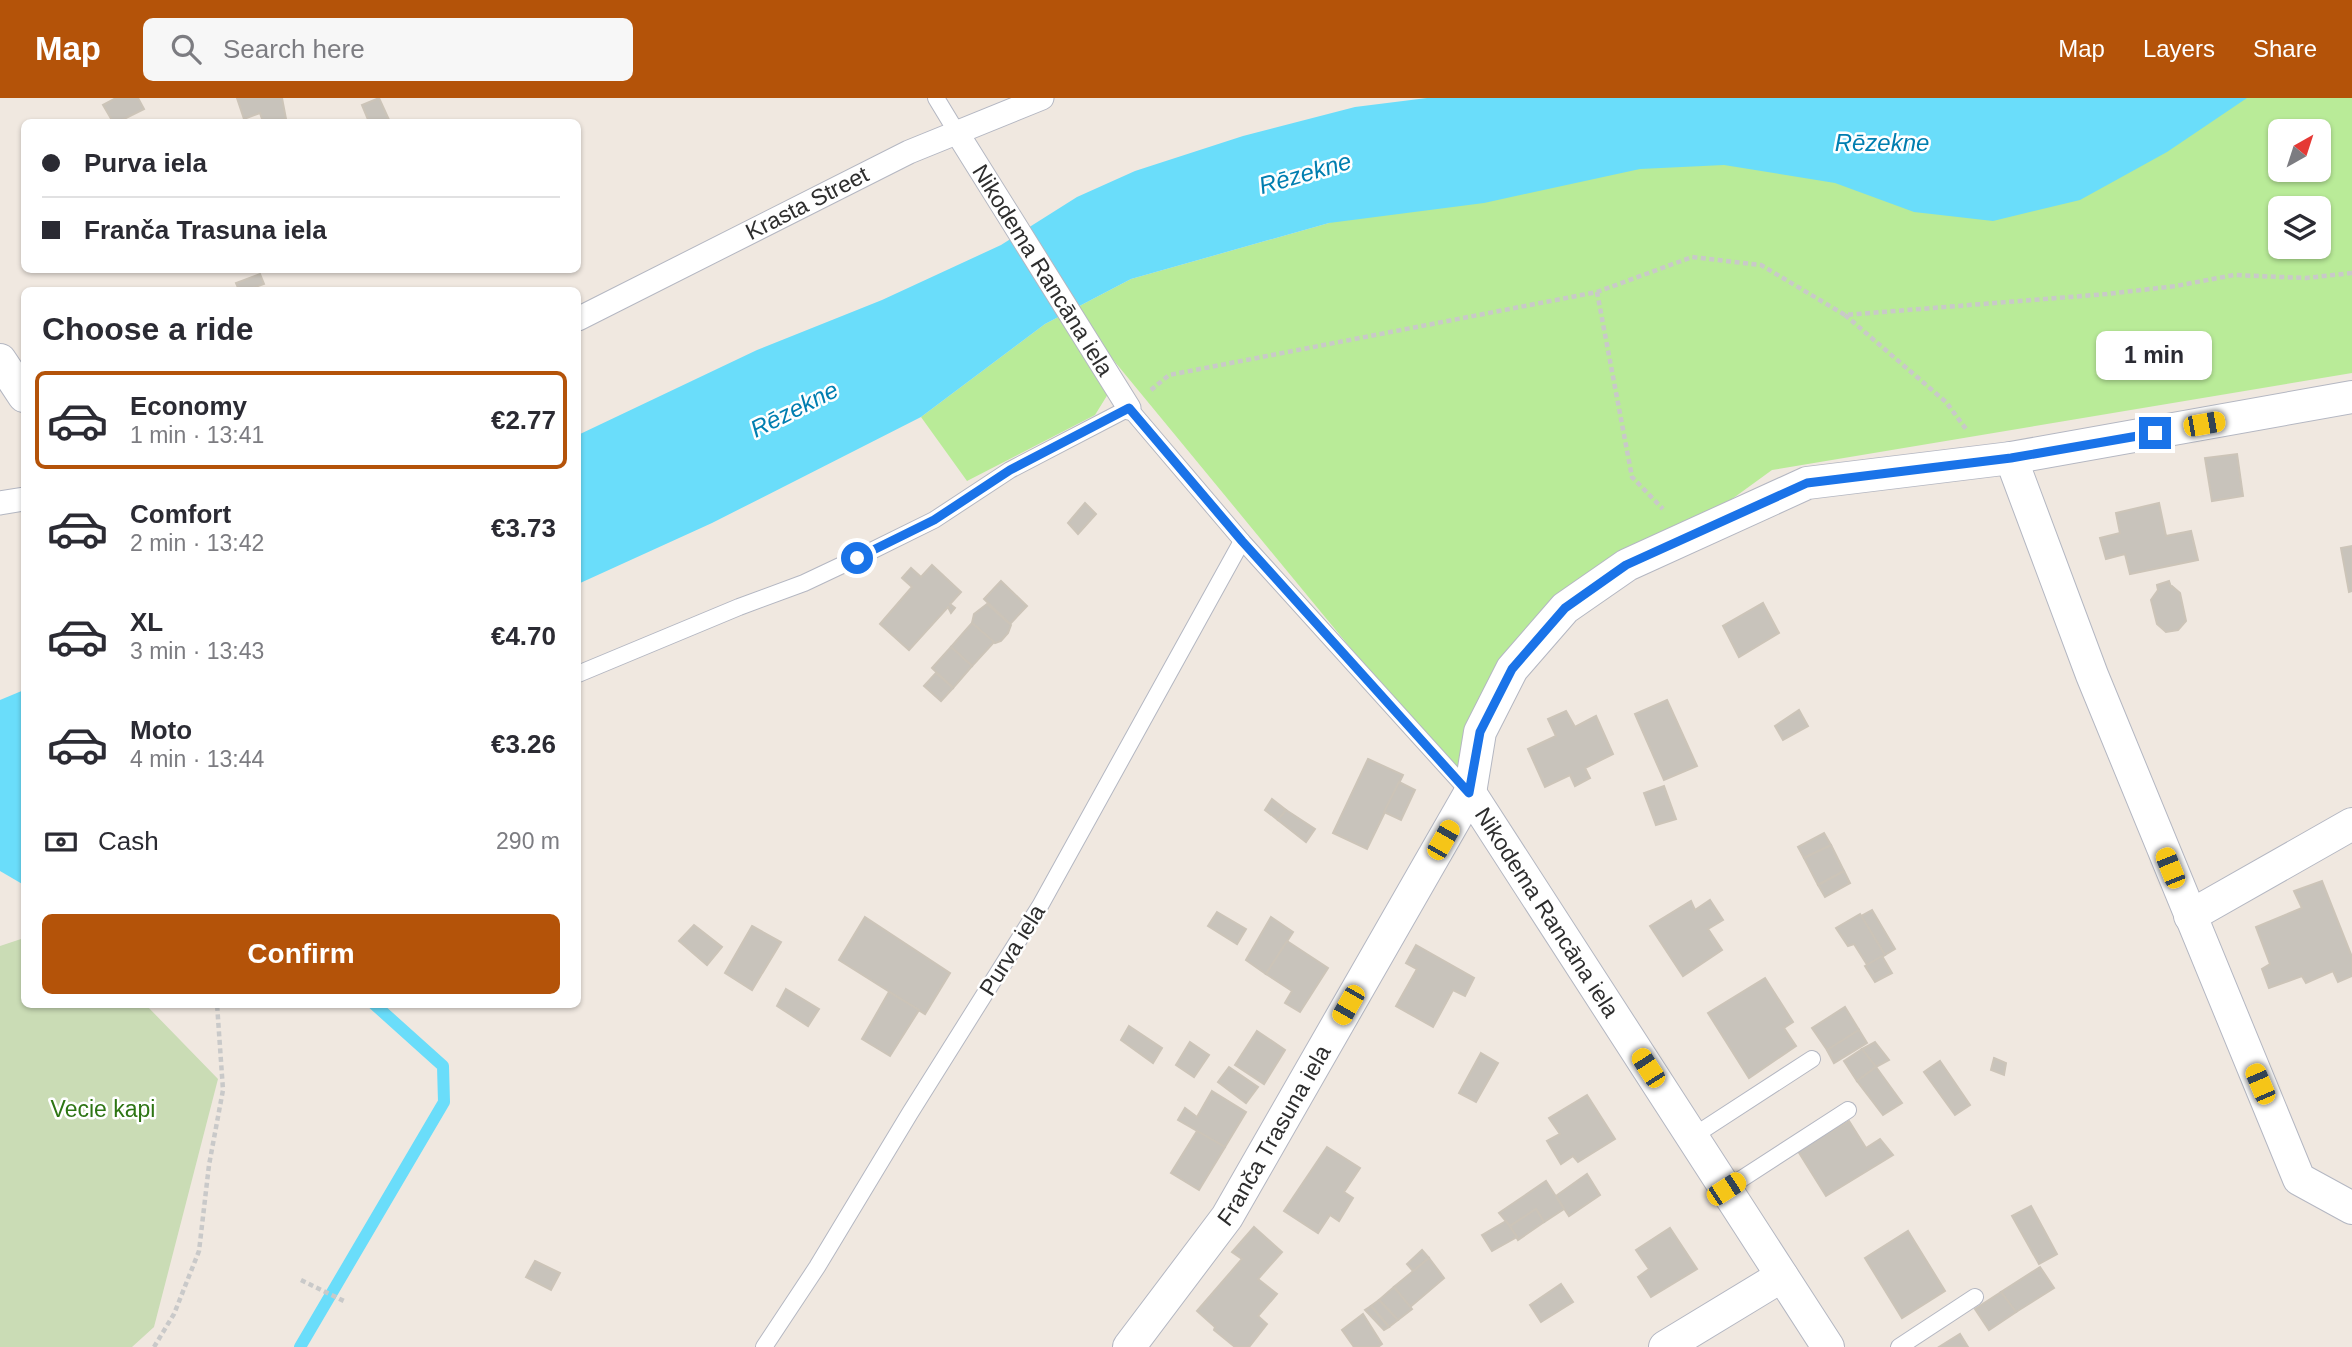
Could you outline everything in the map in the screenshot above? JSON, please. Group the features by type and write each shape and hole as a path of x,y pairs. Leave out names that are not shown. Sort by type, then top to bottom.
{"street":[{"name":"Krasta Street","path":"581,317 897,158 956,131 1042,98"},
{"name":"Nikodema Rancāna iela","path":"956,131 1129,408"},
{"path":"0,360 21,392"},
{"name":"Franča Trasuna iela","path":"1129,1347 1227,1217 1469,793 1480,732 1512,669 1565,608 1626,565 1807,483 2000,459 2352,397"},
{"path":"2000,459 2300,1179 2352,1208"},
{"path":"0,503 21,500"},
{"name":"Nikodema Rancāna iela","path":"1469,793 1828,1347"},
{"path":"2190,916 2352,824"},
{"path":"1665,1347 1782,1276"}],"lane":[{"name":"Nikodema Rancāna iela","path":"936,98 956,131"},
{"name":"Nikodema Rancāna iela","path":"1129,408 1242,541 1469,793"},
{"path":"581,673 804,583 857,558 934,520 1010,470 1129,408"},
{"name":"Purva iela","path":"764,1347 817,1267 1040,906 1242,541"},
{"path":"1692,1137 1812,1059"},
{"path":"1726,1189 1848,1110"},
{"path":"1899,1347 1975,1297"}],"path":[{"path":"1129,408 1170,375 1597,292 1692,257 1761,265 1844,315 1946,402 2000,459"},
{"path":"1844,315 2107,294 2176,286 2234,275 2306,278 2352,273"},
{"path":"1597,292 1632,477 1690,536"},
{"path":"154,1347 174,1314 199,1251 209,1165 223,1090 217,1008"},
{"path":"301,1280 346,1302"}],"green space":[{"path":"2089,98 2352,98 2352,373 1772,470 1535,642 1470,793 1110,356 1091,369 1108,394 1095,415 967,481 921,417 1045,324 1131,279 1329,223 1621,107"},
{"name":"Vecie kapi","path":"21,939 21,1008 149,1008 218,1079 154,1327 132,1347 0,1347 0,946"}],"water":[{"name":"Rēzekne","path":"1427,98 2247,98 2167,152 2080,200 1993,221 1914,212 1835,183 1724,165 1640,169 1484,203 1329,223 1131,279 1045,324 921,417 712,523 581,583 581,434 757,350 882,300 1001,245 1077,197 1135,171 1243,136 1355,107"},
{"path":"21,691 21,883 0,871 0,700"}],"building":[{"path":"116,98 138,98 144,109 124,119 111,119 103,105"},
{"path":"237,98 282,98 286,119 262,119 260,113 244,119"},
{"path":"379,98 389,119 368,119 362,105"},
{"path":"260,274 264,284 238,287 236,283"},
{"path":"2237,454 2243,496 2212,501 2205,458"},
{"path":"1085,503 1096,514 1078,534 1068,523"},
{"path":"2159,503 2166,536 2191,531 2198,560 2130,574 2125,554 2106,559 2100,538 2120,533 2116,513"},
{"path":"2352,546 2352,591 2349,592 2341,548"},
{"path":"932,565 961,592 950,604 955,608 951,613 948,607 909,650 880,624 912,587 902,578 911,568 921,577"},
{"path":"1001,581 1027,606 1010,624 984,599"},
{"path":"2169,581 2171,587 2180,593 2186,621 2178,630 2166,632 2157,624 2151,600 2158,590 2157,585"},
{"path":"1763,603 1779,633 1739,657 1723,626"},
{"path":"987,604 1011,625 1001,641 995,643 972,623 974,614"},
{"path":"972,623 994,642 972,666 951,647"},
{"path":"951,647 972,666 953,688 932,668"},
{"path":"936,673 953,688 941,701 924,686"},
{"path":"1667,700 1697,766 1664,780 1635,714"},
{"path":"1799,710 1808,726 1783,740 1775,726"},
{"path":"1566,711 1575,727 1596,716 1613,754 1585,768 1590,778 1575,786 1570,775 1545,787 1528,749 1556,736 1548,719"},
{"path":"1368,759 1403,775 1367,849 1333,833"},
{"path":"1399,782 1415,790 1401,820 1384,812"},
{"path":"1664,786 1676,819 1656,825 1644,793"},
{"path":"1272,799 1286,810 1278,820 1265,810"},
{"path":"1286,810 1315,829 1306,842 1278,820"},
{"path":"1824,833 1831,845 1804,858 1798,847"},
{"path":"1831,845 1844,871 1818,885 1804,858"},
{"path":"1844,871 1850,883 1825,897 1818,885"},
{"path":"2322,881 2352,957 2352,976 2338,982 2333,971 2306,983 2302,976 2269,988 2262,969 2270,964 2256,927 2302,908 2294,891"},
{"path":"1710,900 1723,920 1708,929 1722,950 1683,976 1650,926 1691,901 1695,910"},
{"path":"1872,910 1895,949 1885,955 1861,916"},
{"path":"1217,912 1246,929 1237,944 1208,926"},
{"path":"1860,914 1885,955 1868,966 1854,944 1848,946 1836,928"},
{"path":"865,917 950,973 925,1014 839,960"},
{"path":"1271,917 1293,932 1266,974 1246,960"},
{"path":"694,925 722,947 707,965 679,941"},
{"path":"752,926 781,942 752,990 725,973"},
{"path":"1287,941 1328,968 1300,1012 1285,1003 1292,991 1266,974"},
{"path":"1416,945 1474,978 1465,996 1453,990 1433,1027 1396,1006 1417,969 1406,963"},
{"path":"1882,956 1892,973 1875,982 1865,966"},
{"path":"1765,978 1793,1022 1784,1028 1796,1046 1749,1078 1708,1013"},
{"path":"786,989 819,1009 808,1026 777,1006"},
{"path":"889,992 919,1010 890,1056 862,1039"},
{"path":"1845,1007 1859,1030 1827,1050 1812,1028"},
{"path":"1129,1026 1162,1048 1153,1063 1121,1040"},
{"path":"1859,1030 1867,1043 1834,1063 1827,1050"},
{"path":"1257,1031 1285,1050 1264,1084 1235,1065"},
{"path":"1190,1042 1209,1055 1194,1077 1176,1065"},
{"path":"1875,1042 1889,1060 1876,1067 1862,1049"},
{"path":"1862,1049 1876,1067 1857,1081 1844,1061"},
{"path":"1481,1053 1498,1063 1476,1102 1459,1093"},
{"path":"1994,1058 2006,1063 2004,1075 1991,1070"},
{"path":"1940,1061 1970,1105 1955,1115 1924,1072"},
{"path":"1229,1067 1258,1087 1246,1103 1218,1082"},
{"path":"1876,1067 1902,1103 1883,1115 1857,1081"},
{"path":"1212,1091 1246,1112 1225,1147 1178,1120 1185,1108 1197,1117"},
{"path":"1587,1095 1615,1139 1578,1162 1573,1156 1561,1164 1547,1141 1560,1134 1549,1118"},
{"path":"1849,1121 1866,1148 1880,1139 1893,1155 1826,1196 1798,1151"},
{"path":"1197,1131 1225,1147 1199,1190 1171,1173"},
{"path":"1327,1147 1360,1168 1344,1192 1353,1198 1339,1221 1330,1215 1318,1233 1284,1211"},
{"path":"1587,1174 1600,1195 1569,1216 1556,1196"},
{"path":"1546,1181 1564,1209 1544,1222 1536,1209 1510,1226 1499,1213"},
{"path":"2031,1206 2057,1254 2039,1264 2012,1216"},
{"path":"1536,1209 1544,1222 1518,1240 1510,1226"},
{"path":"1506,1221 1517,1237 1492,1251 1482,1235"},
{"path":"1254,1227 1282,1252 1258,1279 1277,1294 1258,1316 1267,1324 1249,1347 1235,1347 1214,1330 1215,1327 1197,1311 1242,1259 1232,1252"},
{"path":"1670,1228 1697,1269 1651,1297 1638,1277 1649,1269 1636,1250"},
{"path":"1908,1231 1945,1291 1902,1318 1865,1258"},
{"path":"1422,1250 1429,1258 1413,1271 1407,1264"},
{"path":"1429,1258 1444,1278 1410,1307 1394,1287"},
{"path":"535,1261 560,1273 551,1290 526,1277"},
{"path":"2040,1267 2054,1288 2016,1312 2001,1292"},
{"path":"1561,1284 1573,1302 1541,1322 1530,1305"},
{"path":"1394,1287 1412,1309 1398,1320 1379,1300"},
{"path":"2001,1292 2016,1312 1989,1330 1975,1309"},
{"path":"1379,1300 1398,1320 1389,1327 1371,1306"},
{"path":"1371,1306 1389,1327 1384,1330 1365,1310"},
{"path":"1363,1314 1382,1344 1378,1347 1354,1347 1342,1330"},
{"path":"1960,1334 1968,1347 1939,1347"}],"waterway":[{"path":"300,1347 444,1102 443,1066 378,1008"}],"route":[{"path":"857,558 934,520 1010,470 1129,408 1242,541 1469,793 1480,732 1512,669 1565,608 1626,565 1807,483 2011,458 2155,433"}]}
